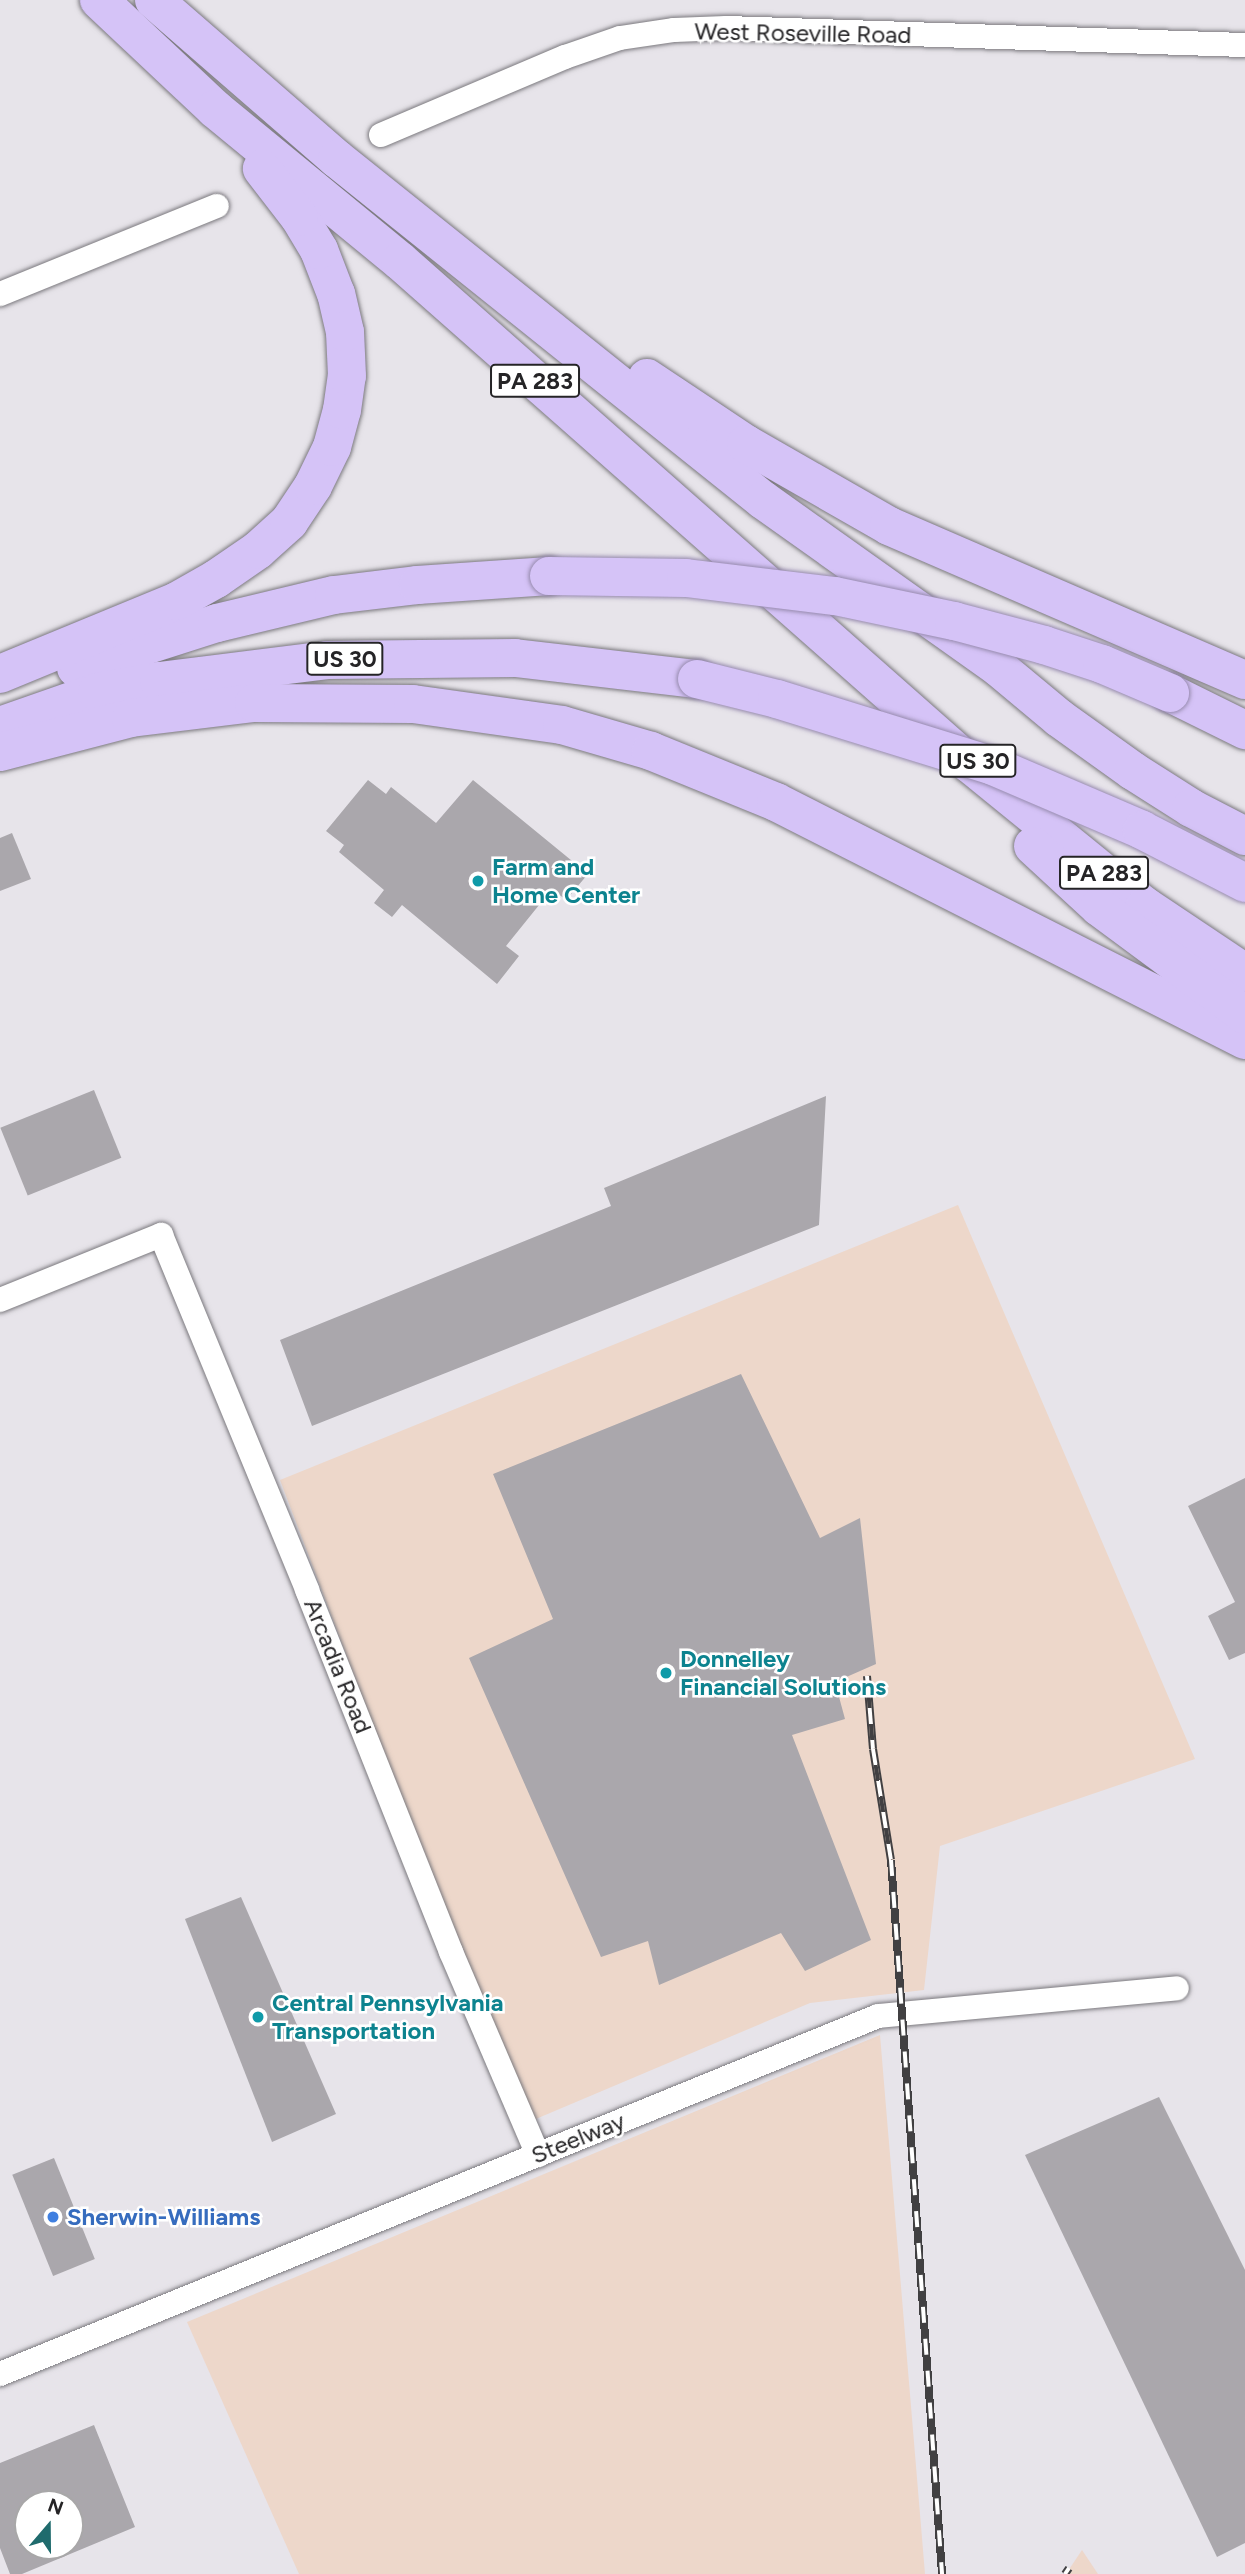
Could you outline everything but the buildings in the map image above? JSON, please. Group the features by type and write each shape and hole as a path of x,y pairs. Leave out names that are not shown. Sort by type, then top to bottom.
{"highway":[{"name":"PA 283","path":"99,0 215,109 400,261 970,764 1145,906 1245,973"},
{"name":"PA 283","path":"154,0 337,159 763,500 999,668 1059,718 1133,771 1191,808 1245,836"},
{"path":"0,674 177,601 216,579 258,550 289,522 313,486 332,447 342,411 346,376 345,332 336,294 319,250 299,216 215,109"},
{"path":"441,242 746,444 878,520 1245,680"},
{"name":"US 30","path":"0,696 68,670 178,634 334,595 418,585 549,576 686,578 835,596 954,621 1044,645 1102,664 1170,693 1245,730"},
{"name":"US 30","path":"0,726 97,692 159,681 327,660 515,658 697,680 777,699 993,766 1142,830 1245,883"},
{"path":"0,752 131,718 254,703 413,704 562,724 652,751 776,802 1245,1040"},
{"path":"970,764 1028,842 1099,907 1245,1015"}],"street":[{"name":"West Roseville Road","path":"381,135 565,57 620,38 674,30 726,29 1245,45"},
{"path":"0,294 217,206"},
{"name":"Arcadia Road","path":"0,1300 161,1235 307,1590 451,1952 538,2155"},
{"name":"Steelway","path":"0,2374 878,2016 1177,1988"}],"shaded area":[{"path":"958,1205 1195,1759 940,1846 924,1990 810,2003 524,2124 280,1480"},
{"path":"880,2035 925,2574 299,2574 187,2322"},
{"path":"1082,2550 1098,2574 1066,2574"}],"railway":[{"path":"867,1676 873,1749 891,1860 942,2574"},
{"path":"1065,2574 1069,2568"}],"place":[{"name":"Farm and Home Center","path":"478,881"},
{"name":"Donnelley Financial Solutions","path":"666,1673"},
{"name":"Central Pennsylvania Transportation","path":"258,2017"},
{"name":"Sherwin-Williams","path":"53,2217"}]}
